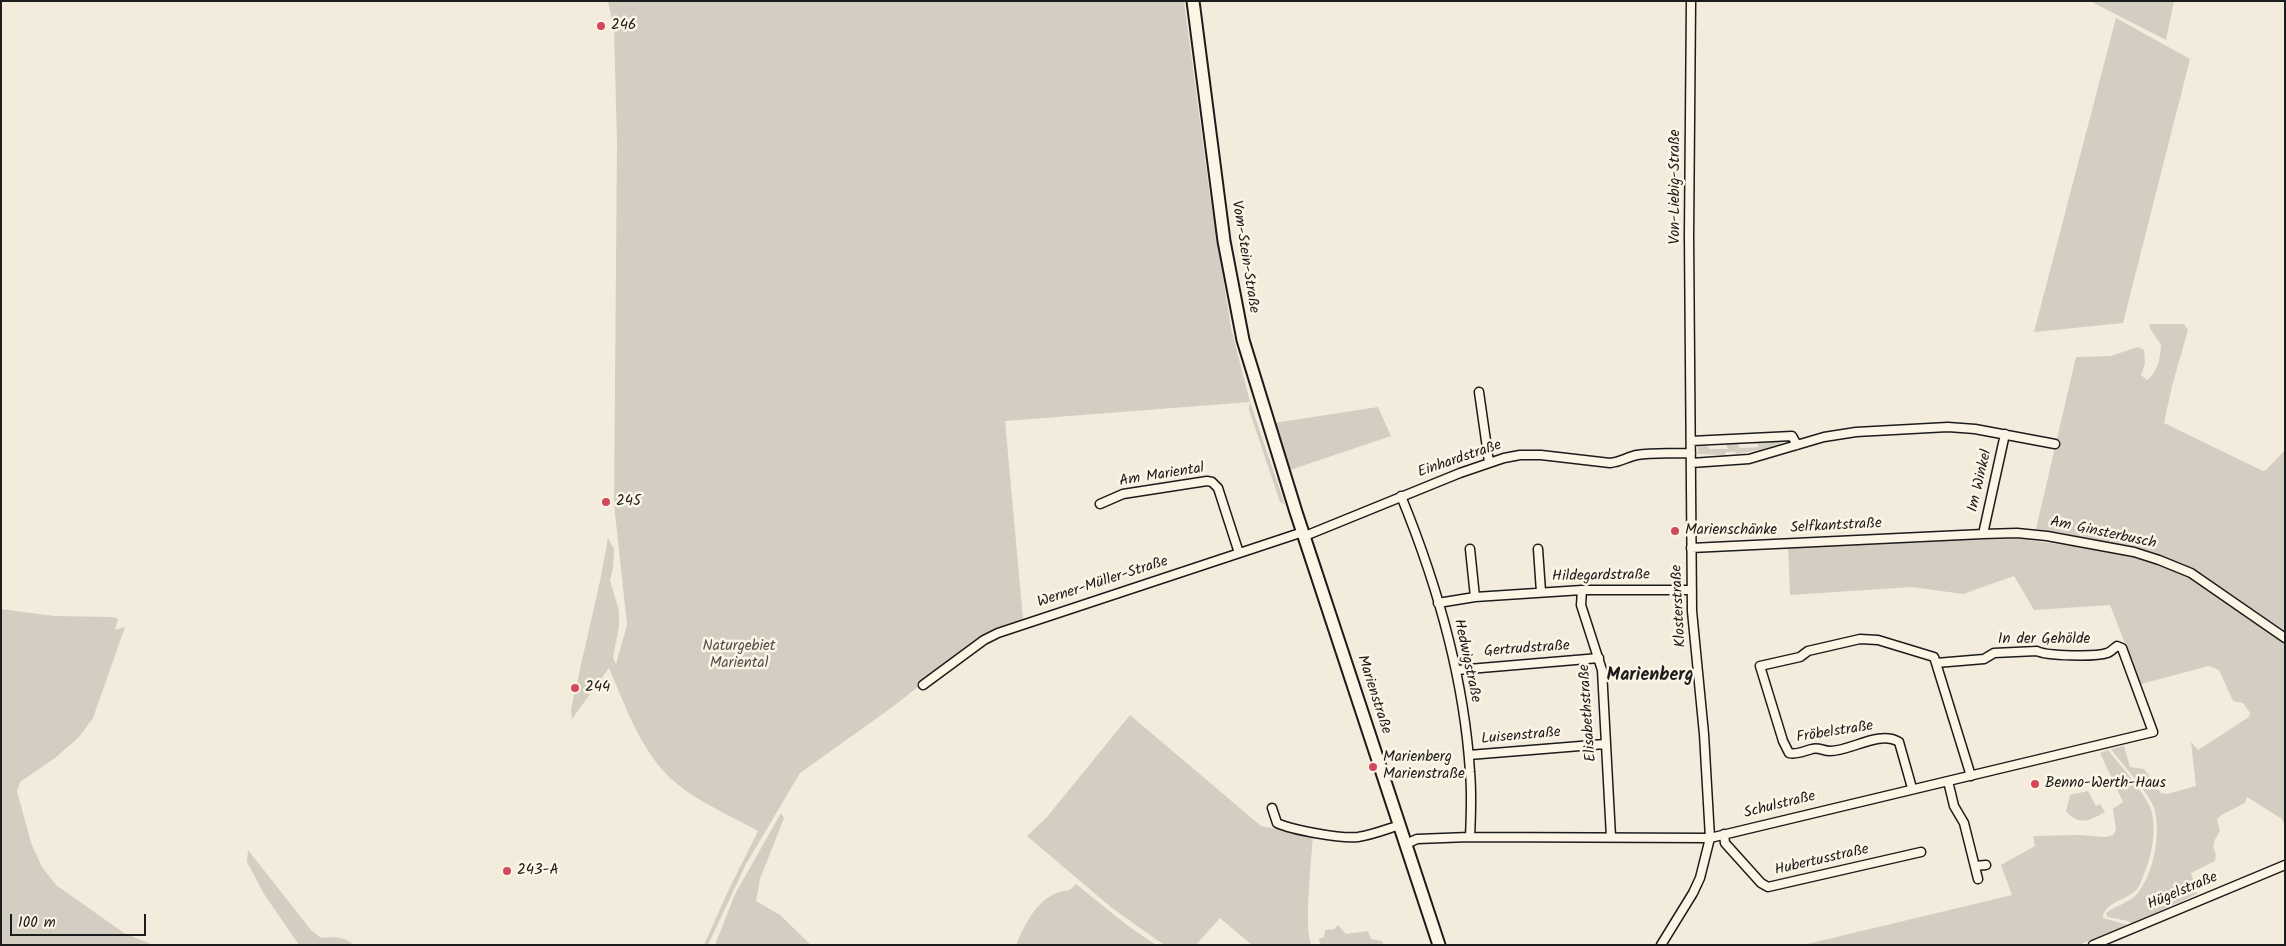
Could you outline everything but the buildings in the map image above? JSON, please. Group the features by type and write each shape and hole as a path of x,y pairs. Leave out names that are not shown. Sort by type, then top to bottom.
{"main road":[{"name":"Vom-Stein-Straße","path":"1193,1 1224,241 1234,299 1254,378 1296,512"},
{"name":"Marienstraße","path":"1296,512 1439,945"}],"street":[{"name":"Von-Liebig-Straße","path":"1689,373 1691,1"},
{"name":"Klosterstraße","path":"1660,945 1700,878 1710,845 1692,590 1689,373"},
{"path":"1480,392 1489,462"},
{"path":"1691,463 1750,459 1824,436 1856,432 1948,427 2005,434 2055,444"},
{"name":"Im Winkel","path":"1983,534 2005,434"},
{"path":"1691,441 1792,436 1797,444"},
{"name":"Einhardstraße","path":"1304,534 1489,462 1522,455 1541,455 1598,463 1622,462 1628,457 1639,454 1691,453"},
{"name":"Am Mariental","path":"1100,504 1123,494 1207,481 1212,482 1218,488 1239,553"},
{"name":"Hedwigstraße","path":"1401,496 1414,528 1449,636 1456,670 1469,755 1470,837"},
{"name":"Am Ginsterbusch","path":"1983,534 2017,533 2047,536 2134,552 2158,560 2191,573 2285,638"},
{"name":"Werner-Müller-Straße","path":"923,685 984,640 998,633 1239,553 1304,534"},
{"name":"Selfkantstraße","path":"1691,548 1983,534"},
{"path":"1470,549 1475,597"},
{"name":"Hildegardstraße","path":"1538,549 1541,592"},
{"name":"Elisabethstraße","path":"1582,590 1580,600 1583,615 1599,658 1603,687 1611,837"},
{"name":"Hildegardstraße","path":"1438,603 1475,597 1541,592 1692,590"},
{"name":"Fröbelstraße","path":"1912,788 1899,742 1895,740 1885,739 1830,751 1820,748 1794,754 1789,753 1780,732 1760,666 1800,657 1808,650 1860,639 1878,640 1934,658 1936,663"},
{"name":"In der Gehölde","path":"1936,663 1984,659 1994,653 2038,651 2042,654 2054,653 2061,656 2107,653 2120,646 2128,661 2153,732"},
{"name":"Gertrudstraße","path":"1456,670 1599,658"},
{"path":"1936,663 1971,776"},
{"name":"Schulstraße","path":"1406,844 1418,839 1470,837 1710,838 1912,788 1971,776 2153,732"},
{"name":"Luisenstraße","path":"1469,755 1605,744"},
{"path":"1948,781 1954,806 1964,823 1978,879"},
{"path":"1272,808 1277,822 1286,827 1338,835 1358,837 1400,825"},
{"name":"Hubertusstraße","path":"1724,834 1725,843 1761,883 1768,887 1921,852"},
{"path":"1975,866 1986,865"},
{"name":"Hügelstraße","path":"2093,945 2285,865"}],"green space":[{"name":"Naturgebiet Mariental","path":"608,1 1184,1 1209,189 1231,328 1250,402 1005,421 1023,619 994,630 969,647 891,708 800,773 746,864 708,945 704,945 758,831 694,796 664,772 644,745 636,730 609,668 572,719 571,709 608,538 614,549 610,580 619,611 619,626 613,658 616,664 627,625 614,504 617,143 614,30"},
{"path":"2090,1 2174,1 2166,40"},
{"path":"2116,18 2190,59 2123,323 2034,332"},
{"path":"2149,324 2184,324 2188,330 2164,423 2263,471 2285,450 2285,635 2205,580 2134,550 2064,533 2036,529 2076,357 2111,356 2138,347 2144,350 2145,364 2141,375 2147,380 2156,369 2161,345"},
{"path":"1250,402 1285,505 1280,502 1249,410"},
{"path":"1378,407 1391,436 1290,470 1274,423"},
{"path":"1778,439 1781,443 1760,450 1736,454 1735,452 1726,452 1725,455 1698,454 1698,444 1704,443 1710,449 1728,449 1725,442 1736,441 1740,448 1759,447 1755,440"},
{"path":"2020,539 2127,553 2191,575 2285,640 2285,827 2282,819 2247,797 2245,803 2217,819 2220,831 2213,846 2216,853 2215,861 2191,873 2197,894 2132,924 2128,921 2108,917 2106,913 2133,898 2142,887 2154,854 2157,829 2156,818 2154,808 2147,794 2111,749 2124,746 2130,767 2144,769 2161,793 2167,794 2196,786 2191,742 2198,750 2249,717 2250,713 2243,703 2233,701 2219,670 2209,666 2141,684 2110,605 2034,610 2014,576 1963,594 1912,587 1790,595 1788,546 1917,540 1917,543"},
{"path":"1,609 54,616 113,617 118,619 115,630 125,627 93,718 79,737 55,758 20,782 17,791 31,843 42,867 56,885 124,933 153,945 1,945"},
{"path":"1130,715 1261,826 1313,835 1308,910 1309,937 1312,945 1252,945 1220,918 1196,945 1165,945 1112,908 1027,836 1047,817"},
{"path":"2108,750 2145,798 2150,806 2153,820 2152,849 2140,885 2130,895 2110,906 2104,913 2103,918 2128,925 2079,945 1803,945 2012,895 2001,865 2035,846 2033,836 2080,835 2106,837 2113,835 2116,830 2113,809 2123,802 2100,753"},
{"path":"2088,791 2096,806 2100,804 2105,812 2089,820 2075,819 2066,811 2070,795"},
{"path":"781,813 784,818 760,879 756,901 780,915 811,945 715,945 735,894"},
{"path":"248,850 311,930 321,938 334,937 354,945 299,945 264,894 247,862"},
{"path":"1076,884 1128,926 1156,945 1016,945 1036,909 1050,896 1070,890"},
{"path":"1338,925 1346,934 1368,931 1371,939 1382,941 1384,945 1320,945 1319,939 1324,937 1325,930 1334,929"}],"place":[{"name":"246","path":"601,26"},
{"name":"245","path":"606,502"},
{"name":"Marienschänke","path":"1675,531"},
{"name":"244","path":"575,688"},
{"name":"Marienberg Marienstraße","path":"1373,767"},
{"name":"Benno-Werth-Haus","path":"2035,784"},
{"name":"243-A","path":"507,871"}],"district":[{"name":"Marienberg","path":"1650,677"}]}
